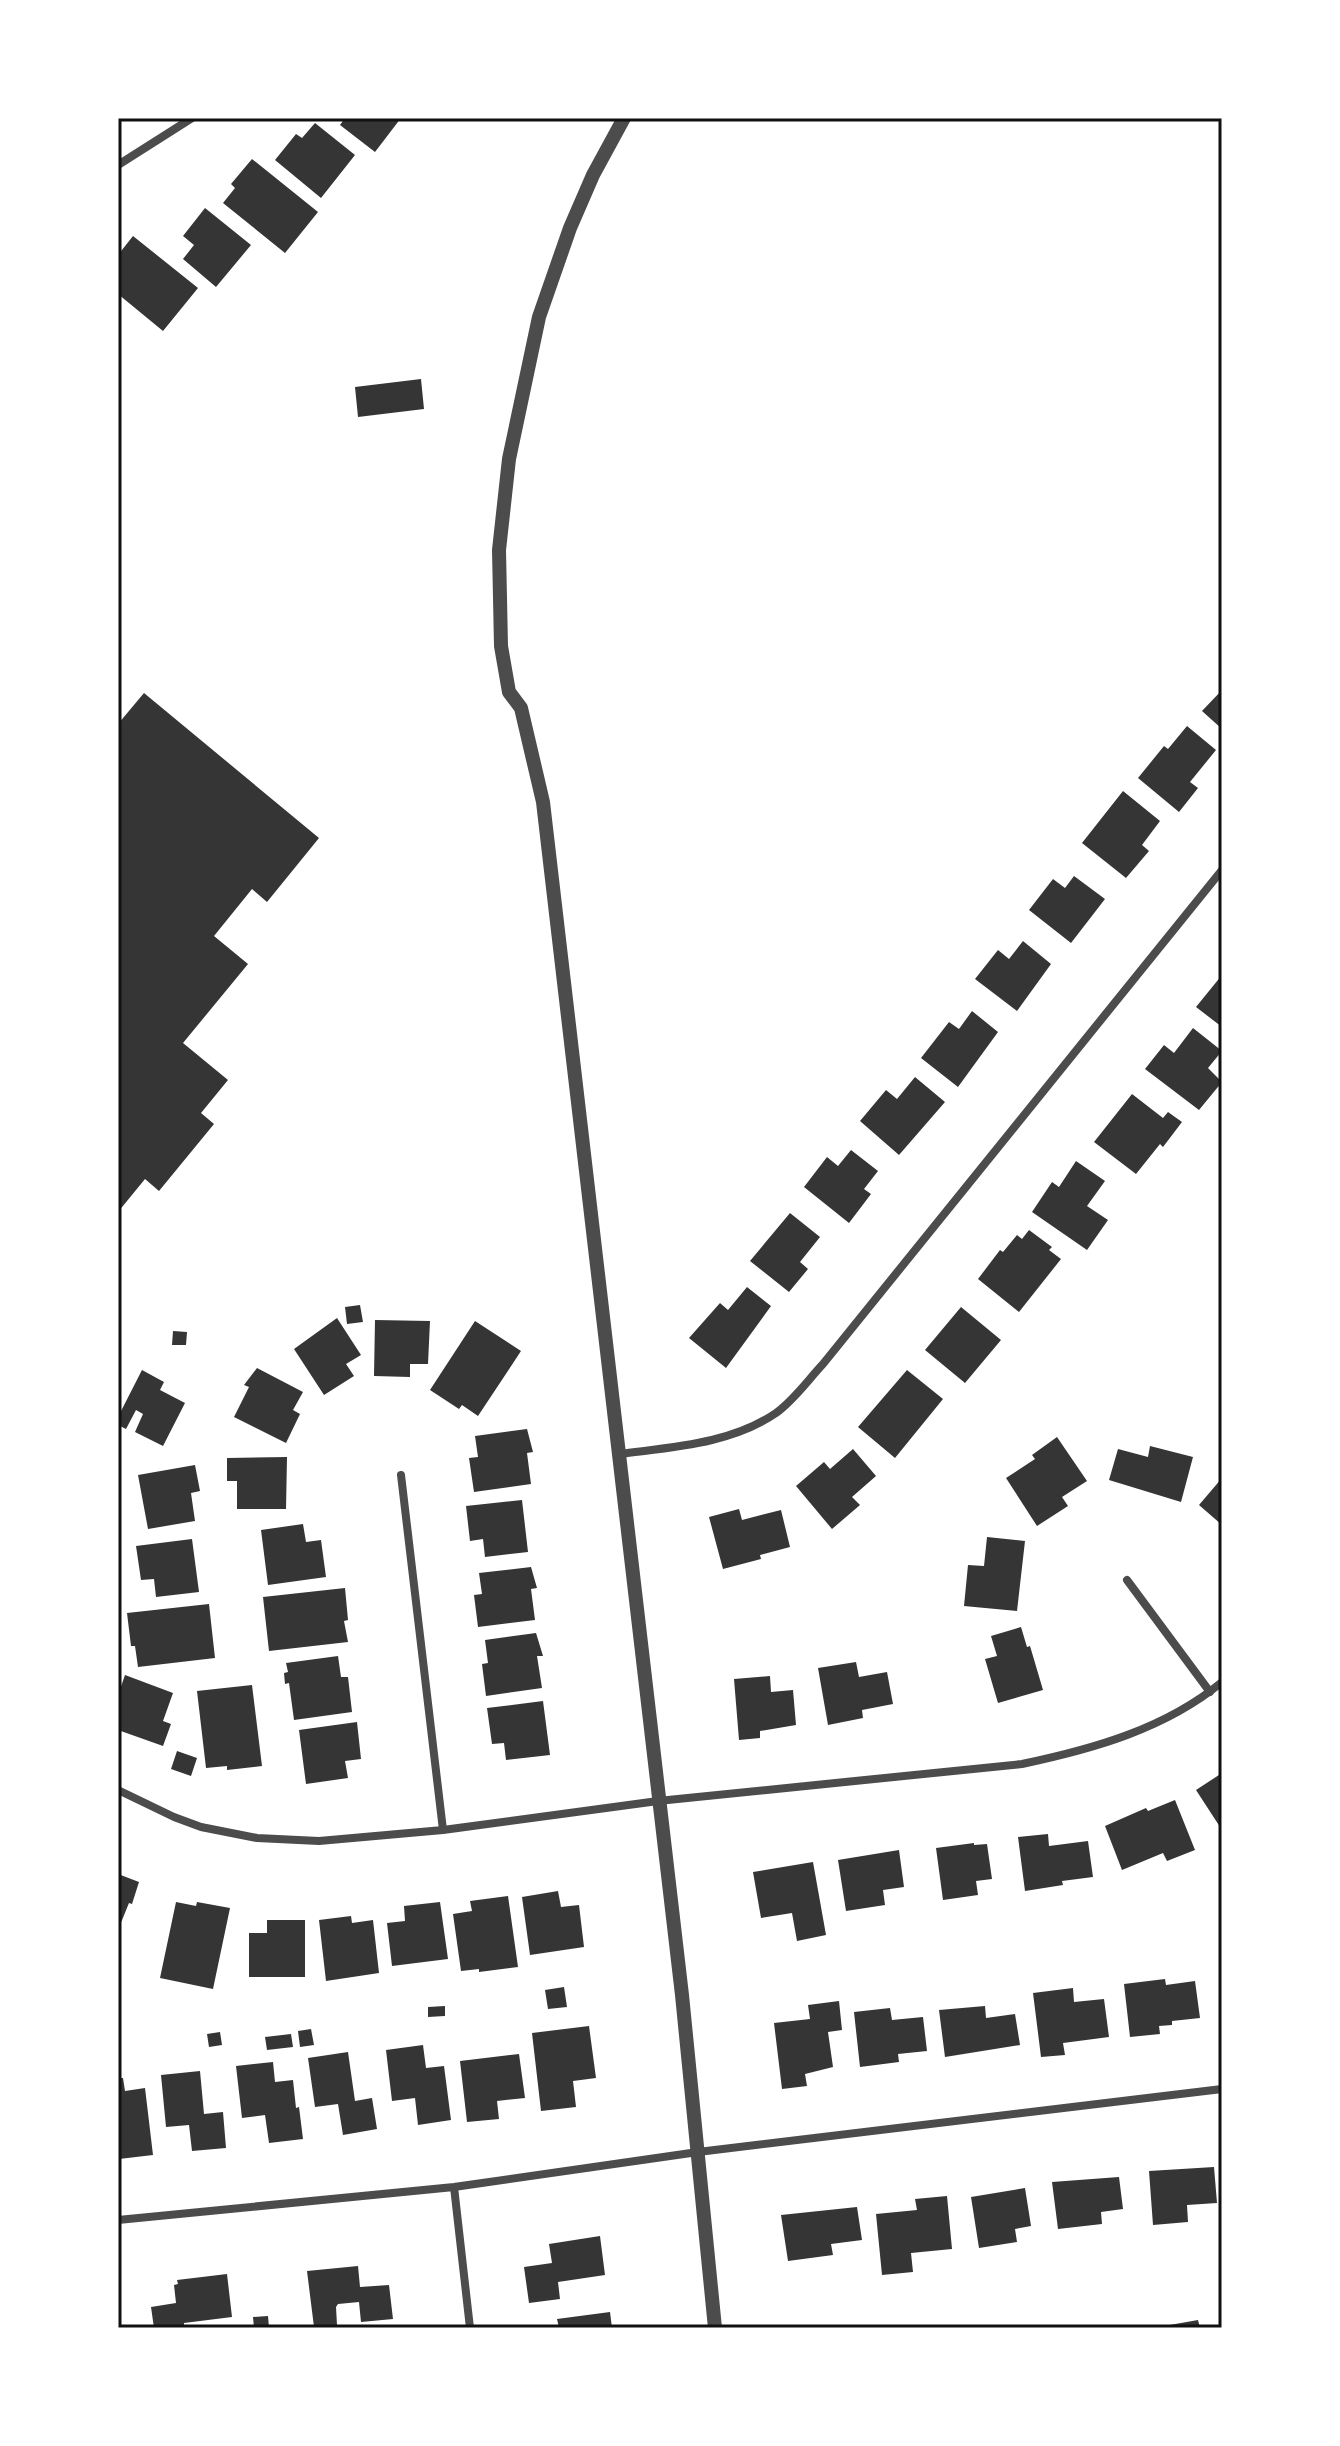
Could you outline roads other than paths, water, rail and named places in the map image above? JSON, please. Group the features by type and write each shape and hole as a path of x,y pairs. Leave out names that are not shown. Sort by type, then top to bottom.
{"street":[{"path":"118,165 192,118"},
{"path":"624,118 593,175 570,228 539,317 509,459 499,550 501,646 509,692 521,708 543,802 620,1454 715,2328"},
{"path":"620,1454 732,1435 774,1415 788,1404 1222,870"},
{"path":"401,1475 443,1830"},
{"path":"1127,1580 1210,1692"},
{"path":"118,1790 201,1827 257,1838 333,1841 443,1830 658,1801 1022,1764 1079,1752 1147,1728 1222,1682"},
{"path":"118,2220 454,2187 698,2152 1222,2089"},
{"path":"454,2187 470,2328"}]}
